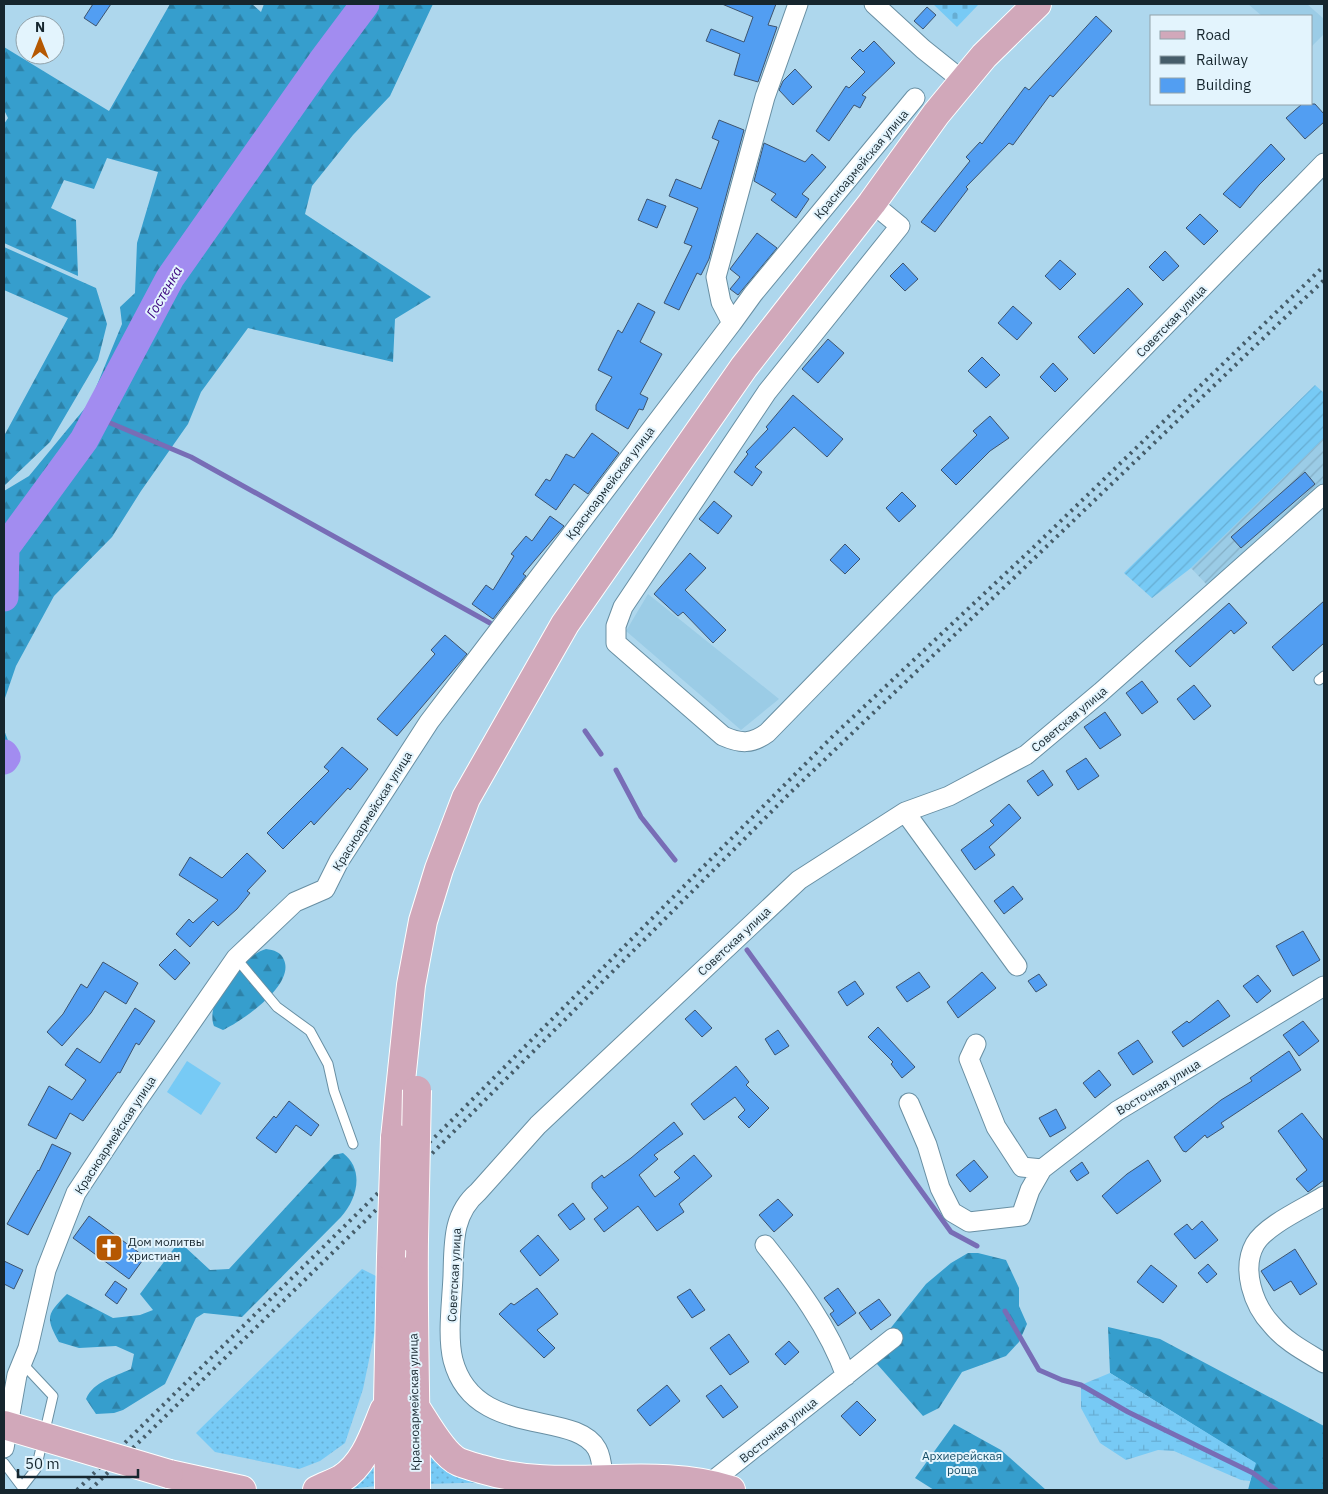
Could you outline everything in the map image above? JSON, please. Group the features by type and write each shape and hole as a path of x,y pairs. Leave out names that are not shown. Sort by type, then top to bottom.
{"main road":[{"name":"Красноармейская улица","path":"389,1490 388,1402 395,1138 411,985 423,921 439,869 466,798 565,624 744,367 872,203 963,81 984,56 1032,7"},
{"name":"Красноармейская улица","path":"416,1490 416,1408 413,1344 420,997 435,925 457,845 506,728"},
{"path":"317,1490 343,1478 368,1450 388,1402"},
{"path":"416,1408 439,1442 457,1462 503,1476 567,1481"},
{"path":"4,1425 169,1474 242,1490"},
{"path":"169,1474 206,1490"},
{"path":"493,1490 603,1478 651,1478 721,1487"}],"street":[{"path":"732,323 721,302 716,277 765,97 798,4"},
{"path":"874,4 923,49 963,81"},
{"name":"Красноармейская улица","path":"4,1448 17,1375 23,1364 46,1270 76,1192 132,1108 236,958 295,902 325,889 338,861 429,722 753,294 915,98"},
{"name":"Советская улица","path":"872,203 900,226 767,392 623,606 616,626 616,643 723,736 738,743 755,742 768,733 1324,163"},
{"name":"Советская улица","path":"603,1478 601,1458 597,1448 584,1435 523,1420 494,1410 464,1384 458,1373 452,1358 451,1325 454,1231 460,1214 468,1201 538,1125 799,880 905,812 949,796 1026,755 1101,692 1324,494"},
{"path":"905,812 1017,966"},
{"name":"Восточная улица","path":"909,1103 927,1145 940,1188 952,1212 969,1222 1021,1216 1030,1190 1042,1169 1117,1111 1324,986"},
{"path":"976,1044 969,1059 996,1127 1022,1167 1042,1169"},
{"path":"1324,1196 1268,1231 1255,1244 1247,1270 1256,1300 1271,1325 1294,1345 1324,1364"},
{"path":"765,1245 819,1319 837,1350 846,1376"},
{"name":"Восточная улица","path":"721,1487 846,1376 893,1338"}],"lane":[{"path":"236,958 277,1007 310,1031 328,1064 334,1091 353,1144"},
{"path":"4,1464 22,1487 36,1469 52,1396 23,1364"}],"shaded area":[{"path":"1248,4 1307,4 1324,19 1324,34 1313,45 1313,15 1261,15"},
{"path":"1324,438 1324,484 1209,587 1191,568"},
{"path":"648,594 779,699 741,730 626,631"}],"green space":[{"path":"170,4 252,4 261,12 264,4 433,4 390,96 353,135 312,186 305,214 431,297 395,319 393,362 248,328 201,392 188,424 141,491 112,537 54,596 16,666 4,701 4,491 29,476 90,402 122,324 120,307 135,293 137,243 158,172 107,158 94,189 64,180 51,208 76,220 78,276 4,243 4,124 8,118 4,110 4,47 15,54 15,65 34,65 109,111"},
{"path":"933,4 979,4 957,27"},
{"path":"4,247 96,288 107,324 98,360 50,442 4,486 4,436 68,318 4,290"},
{"path":"1315,385 1324,393 1324,438 1191,568 1152,598 1124,573"},
{"path":"4,730 15,759 4,774"},
{"path":"266,949 277,952 284,960 285,970 282,980 275,991 254,1010 232,1025 223,1030 214,1026 212,1016 215,1005 227,981 246,961 256,953"},
{"path":"187,1061 221,1083 201,1115 167,1092"},
{"path":"343,1153 350,1160 354,1168 356,1185 351,1202 341,1217 242,1317 204,1313 196,1318 165,1384 123,1410 114,1413 96,1414 86,1399 94,1388 105,1380 131,1369 134,1354 116,1346 79,1348 59,1342 50,1321 50,1316 55,1306 67,1294 113,1318 140,1315 153,1310 140,1294 175,1247 184,1246 210,1270 229,1269 334,1155"},
{"path":"968,1253 978,1253 1006,1260 1019,1288 1019,1306 1027,1324 1019,1342 1006,1356 962,1372 939,1408 923,1416 877,1364 877,1345 926,1284 951,1263"},
{"path":"362,1269 376,1276 375,1331 363,1389 345,1443 320,1461 299,1469 215,1452 196,1433"},
{"path":"1108,1327 1160,1339 1324,1426 1324,1490 1248,1490 1255,1463 1110,1373"},
{"path":"1110,1373 1256,1463 1250,1481 1241,1480 1174,1451 1158,1450 1126,1460 1100,1443 1081,1408 1081,1385"},
{"name":"Архиерейская роща","path":"954,1424 1001,1450 1046,1490 934,1490 915,1478"},
{"path":"424,1428 496,1482 427,1484"},
{"path":"380,1431 377,1486 337,1490"}],"building":[{"path":"93,4 111,4 96,26 84,18"},
{"path":"722,4 776,4 768,25 777,27 758,82 734,75 740,54 706,41 711,29 744,42 753,17"},
{"path":"927,7 936,15 923,29 914,21"},
{"path":"1096,16 1112,31 1053,97 1050,95 1013,145 1009,143 966,187 968,189 935,232 921,222 970,161 966,157 980,142 982,144 1025,87 1029,90"},
{"path":"874,41 895,63 862,95 866,97 860,108 854,105 829,141 816,131 846,86 849,88 865,72 851,58 860,49 863,52"},
{"path":"795,69 812,87 793,105 779,90 783,81"},
{"path":"1315,104 1324,114 1324,122 1305,139 1286,118 1301,105"},
{"path":"719,120 744,130 709,259 701,275 697,273 679,310 664,303 692,246 684,243 698,208 669,196 676,179 701,189 719,141 712,138"},
{"path":"764,143 805,162 812,154 826,167 802,194 809,199 796,218 771,200 776,194 754,181"},
{"path":"1271,144 1285,159 1259,185 1240,208 1223,194"},
{"path":"647,199 666,206 657,228 638,220"},
{"path":"1200,214 1218,231 1204,245 1186,228"},
{"path":"757,233 777,248 738,295 730,289 740,277 730,269"},
{"path":"1165,251 1179,266 1163,281 1149,267"},
{"path":"1060,260 1076,274 1060,290 1045,276"},
{"path":"903,263 918,279 905,291 890,276"},
{"path":"1128,288 1143,304 1094,354 1078,337"},
{"path":"638,303 655,312 640,342 662,354 640,394 648,398 643,410 639,409 628,429 596,410 596,405 612,377 598,370 618,330 622,333"},
{"path":"1013,306 1032,323 1017,340 998,323"},
{"path":"828,339 844,353 818,383 802,369"},
{"path":"982,357 1000,375 986,388 968,371"},
{"path":"1053,363 1068,379 1055,392 1040,377"},
{"path":"793,395 843,439 827,457 794,427 755,467 762,472 752,486 734,472 748,454 746,452 768,429 766,427"},
{"path":"990,416 1009,438 990,451 956,485 941,470 977,435 973,431"},
{"path":"592,433 619,453 588,494 574,484 556,510 535,495 546,479 550,481 566,454 574,458"},
{"path":"1305,472 1315,484 1241,548 1231,537"},
{"path":"902,492 916,506 899,522 886,508"},
{"path":"714,501 732,516 718,534 699,519"},
{"path":"550,516 564,526 523,574 526,576 493,619 472,604 486,585 493,590 514,556 511,554 526,536 532,541"},
{"path":"845,544 860,559 845,574 830,560"},
{"path":"690,553 706,568 685,590 726,630 713,643 683,612 678,616 654,594"},
{"path":"1324,601 1324,643 1293,671 1272,647"},
{"path":"1229,603 1247,623 1234,634 1231,630 1190,667 1175,651"},
{"path":"445,635 467,654 397,736 377,719 435,654 431,650"},
{"path":"1142,681 1158,702 1142,714 1126,693"},
{"path":"1194,685 1211,706 1194,720 1177,699"},
{"path":"1105,712 1121,735 1100,749 1084,727"},
{"path":"342,747 368,769 350,790 348,788 314,825 311,821 283,849 267,833 329,771 324,767"},
{"path":"1086,758 1099,776 1078,790 1066,771"},
{"path":"1043,770 1053,785 1038,796 1027,781"},
{"path":"1009,804 1021,818 989,847 995,855 975,870 961,850 994,825 990,821"},
{"path":"247,853 266,871 247,891 250,893 237,909 218,926 213,921 190,947 176,934 189,919 193,923 218,900 179,875 190,857 222,878"},
{"path":"1013,886 1023,899 1004,914 994,901"},
{"path":"1303,931 1320,960 1293,976 1276,946"},
{"path":"175,949 190,963 175,980 159,965"},
{"path":"103,962 138,983 126,1004 105,991 91,1013 62,1046 47,1032 63,1014 81,984 87,988"},
{"path":"919,972 930,987 907,1002 896,987"},
{"path":"982,972 996,988 958,1018 947,1002"},
{"path":"1039,974 1047,985 1036,992 1028,981"},
{"path":"1258,975 1271,991 1257,1003 1243,986"},
{"path":"855,981 864,994 847,1006 838,992"},
{"path":"1218,1000 1230,1016 1183,1047 1172,1032 1187,1021 1189,1023"},
{"path":"135,1008 155,1021 139,1045 136,1043 120,1073 118,1072 83,1121 70,1113 56,1139 28,1125 49,1086 72,1100 86,1080 65,1065 77,1048 100,1063"},
{"path":"695,1010 712,1028 702,1037 685,1019"},
{"path":"1303,1021 1319,1041 1299,1056 1283,1035"},
{"path":"878,1027 915,1067 902,1078 891,1064 893,1062 868,1037"},
{"path":"778,1030 789,1046 775,1055 765,1039"},
{"path":"1138,1040 1153,1062 1133,1075 1118,1053"},
{"path":"1289,1051 1301,1070 1221,1123 1224,1127 1207,1138 1205,1135 1186,1152 1183,1151 1174,1137 1221,1100 1252,1081 1250,1078"},
{"path":"736,1066 749,1082 746,1085 769,1108 749,1128 738,1117 745,1110 735,1097 704,1120 691,1104"},
{"path":"1099,1070 1111,1085 1095,1098 1083,1083"},
{"path":"289,1101 319,1125 311,1136 296,1125 276,1153 256,1138 274,1116 276,1118"},
{"path":"1056,1109 1066,1128 1050,1137 1039,1118"},
{"path":"1302,1113 1324,1141 1324,1180 1308,1192 1296,1179 1307,1170 1278,1131"},
{"path":"674,1122 683,1134 654,1155 658,1159 639,1175 655,1197 680,1178 674,1172 694,1155 712,1176 679,1204 684,1212 657,1231 638,1206 604,1232 594,1219 608,1208 592,1188 592,1183 602,1175 604,1178 631,1158"},
{"path":"52,1144 71,1153 28,1235 7,1224 39,1171"},
{"path":"974,1160 988,1177 970,1192 956,1175"},
{"path":"1148,1160 1161,1181 1117,1214 1102,1196 1127,1174"},
{"path":"1082,1162 1089,1173 1077,1181 1070,1171"},
{"path":"778,1199 793,1215 774,1232 759,1215"},
{"path":"573,1203 585,1219 570,1230 558,1215"},
{"name":"Дом молитвы христиан","path":"89,1216 145,1257 129,1279 73,1238"},
{"path":"1202,1221 1218,1240 1195,1259 1174,1234 1187,1224 1192,1230"},
{"path":"538,1235 559,1260 540,1276 520,1251"},
{"path":"1295,1249 1317,1284 1300,1295 1291,1281 1274,1291 1261,1271"},
{"path":"4,1261 23,1270 14,1289 4,1284"},
{"path":"1208,1264 1217,1274 1207,1283 1198,1273"},
{"path":"1151,1265 1177,1286 1163,1303 1137,1282"},
{"path":"115,1281 127,1289 117,1304 105,1295"},
{"path":"537,1288 558,1314 537,1330 555,1348 544,1358 499,1314 511,1303 514,1305"},
{"path":"838,1288 856,1313 838,1326 830,1314 834,1311 824,1298"},
{"path":"690,1289 705,1310 692,1318 677,1297"},
{"path":"879,1299 891,1315 871,1330 859,1313"},
{"path":"729,1334 749,1362 730,1375 710,1348"},
{"path":"789,1341 799,1352 785,1365 775,1354"},
{"path":"667,1385 680,1401 650,1426 637,1410"},
{"path":"721,1385 738,1407 723,1418 706,1396"},
{"path":"857,1401 876,1420 860,1436 841,1416"}],"waterway":[{"name":"Гостенка","path":"4,597 5,548 84,440 170,278 321,63 365,4"},
{"path":"96,417 191,457 490,623"},
{"path":"585,731 601,754"},
{"name":"Гостенка","path":"4,754 6,757 4,760"},
{"path":"616,770 641,817 675,860"},
{"path":"747,950 951,1232 977,1246"},
{"path":"1005,1311 1039,1370 1062,1380 1081,1385 1128,1412 1253,1473 1276,1490"}],"railway":[{"path":"77,1490 451,1121 835,734 1038,543 1324,266"},
{"path":"90,1490 364,1222 791,792 1324,280"}],"place":[{"name":"Дом молитвы христиан","path":"109,1248"}]}
